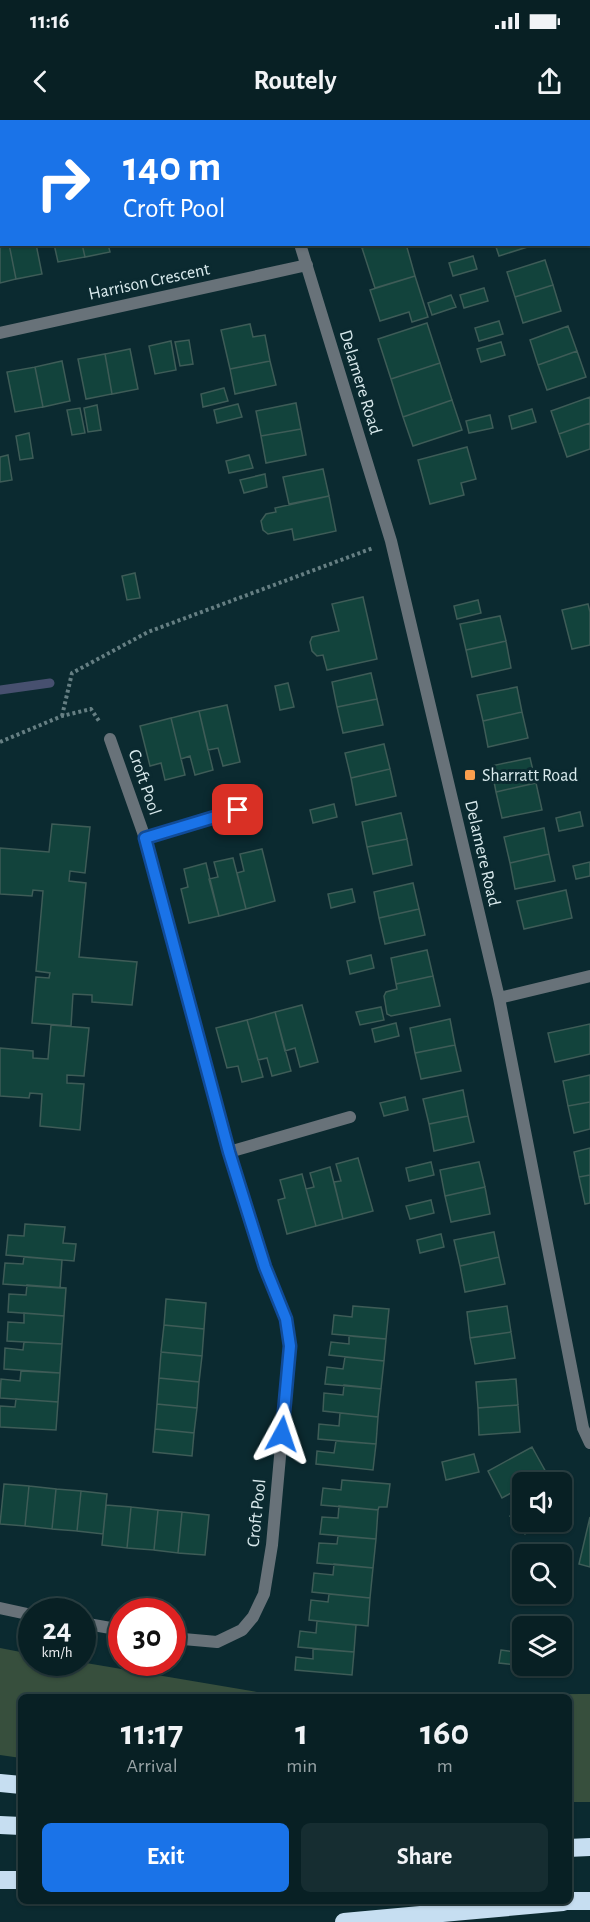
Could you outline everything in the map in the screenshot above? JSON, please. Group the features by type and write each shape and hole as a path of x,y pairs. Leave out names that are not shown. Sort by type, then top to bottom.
{"highway":[{"path":"0,1783 18,1785"},
{"path":"0,1825 18,1826"},
{"path":"572,1848 590,1847"},
{"path":"0,1880 18,1880"},
{"path":"572,1902 590,1901"},
{"path":"344,1922 541,1904"}],"street":[{"name":"Delamere Road","path":"301,246 391,541 499,998 583,1428 590,1443"},
{"name":"Harrison Crescent","path":"0,333 307,265"},
{"name":"Croft Pool","path":"111,739 145,838 229,1152 265,1267 286,1319 290,1346 272,1545 264,1594 253,1617 242,1630 217,1642 186,1639"},
{"name":"Croft Pool","path":"145,838 238,810"},
{"path":"499,998 590,976"},
{"path":"229,1152 350,1117"},
{"path":"0,1608 18,1612"}],"path":[{"path":"62,716 72,673 148,632 391,541"},
{"path":"0,742 62,716 91,709 111,739"}],"green space":[{"path":"0,1648 18,1651 18,1676 96,1676 96,1665 108,1667 108,1676 163,1676 269,1694 18,1694 18,1758 0,1755"},
{"path":"572,1694 590,1694 590,1802 572,1802"}],"building":[{"path":"0,246 9,246 16,279 0,283"},
{"path":"9,246 36,246 42,274 16,279"},
{"path":"54,246 82,246 85,257 58,262"},
{"path":"82,246 108,246 110,252 85,257"},
{"path":"407,246 415,276 375,288 362,248"},
{"path":"496,246 531,246 499,256"},
{"path":"473,256 477,269 453,276 449,263"},
{"path":"545,260 553,285 515,297 507,272"},
{"path":"415,276 428,317 412,322 409,312 380,321 370,290"},
{"path":"553,285 561,311 523,323 515,297"},
{"path":"484,288 488,301 464,308 460,295"},
{"path":"451,295 456,307 432,315 428,303"},
{"path":"499,321 503,334 479,341 475,328"},
{"path":"427,323 440,363 391,379 378,339"},
{"path":"250,324 253,337 265,335 270,361 230,369 221,330"},
{"path":"568,326 577,351 538,365 530,340"},
{"path":"189,340 193,364 180,366 175,342"},
{"path":"171,341 176,370 155,374 149,346"},
{"path":"501,342 505,355 481,362 477,349"},
{"path":"130,349 138,389 112,394 105,354"},
{"path":"577,351 586,377 547,390 538,365"},
{"path":"105,354 112,394 86,399 78,359"},
{"path":"62,361 70,401 43,407 35,367"},
{"path":"270,361 276,385 235,394 230,369"},
{"path":"440,363 452,400 403,417 391,379"},
{"path":"35,367 43,407 15,412 7,372"},
{"path":"224,388 228,401 203,407 201,394"},
{"path":"590,397 590,423 559,434 551,411"},
{"path":"452,400 462,430 413,446 403,417"},
{"path":"296,403 301,429 261,436 256,411"},
{"path":"238,404 242,417 217,423 214,410"},
{"path":"97,405 101,430 88,432 84,408"},
{"path":"80,408 85,433 72,435 67,410"},
{"path":"532,409 536,422 512,429 509,416"},
{"path":"490,415 493,428 469,433 466,421"},
{"path":"590,423 590,449 567,457 559,434"},
{"path":"301,429 306,455 266,463 261,436"},
{"path":"29,433 33,458 20,460 16,436"},
{"path":"467,447 476,479 461,483 464,495 430,504 418,460"},
{"path":"8,455 12,480 0,482 0,457"},
{"path":"249,455 253,468 229,473 226,461"},
{"path":"323,469 329,496 289,504 283,477"},
{"path":"265,474 267,487 244,493 240,480"},
{"path":"329,496 336,531 294,540 292,529 268,534 263,530 261,521 266,514 276,512 275,508"},
{"path":"135,573 140,598 127,600 122,576"},
{"path":"363,597 377,659 327,670 323,655 317,656 312,651 310,642 312,637 339,631 332,604"},
{"path":"478,600 481,613 457,619 454,606"},
{"path":"588,604 590,645 572,649 562,610"},
{"path":"500,616 506,641 466,650 460,624"},
{"path":"506,641 511,668 472,677 466,650"},
{"path":"371,673 377,699 337,707 332,682"},
{"path":"288,683 294,707 280,710 275,686"},
{"path":"517,687 522,712 483,721 477,695"},
{"path":"377,699 383,725 343,733 337,707"},
{"path":"227,705 240,762 223,766 218,748 208,750 199,711"},
{"path":"199,711 213,770 195,775 190,756 181,759 171,718"},
{"path":"522,712 528,738 488,747 483,721"},
{"path":"171,718 185,775 165,780 161,763 150,766 140,726"},
{"path":"384,744 390,769 351,778 345,753"},
{"path":"530,758 536,783 496,792 491,766"},
{"path":"390,769 396,796 356,805 351,778"},
{"path":"536,783 542,810 502,818 496,792"},
{"path":"334,804 337,817 313,823 310,810"},
{"path":"580,812 583,826 559,831 556,818"},
{"path":"401,813 407,839 367,847 362,822"},
{"path":"52,824 90,827 85,873 70,871 69,881 86,883 79,957 137,962 132,1005 92,1002 92,995 73,994 71,1026 32,1023 36,977 49,978 50,973 36,971 43,891 33,890 32,896 0,894 0,848 49,852"},
{"path":"544,828 549,854 510,863 504,837"},
{"path":"407,839 412,865 373,874 367,847"},
{"path":"262,849 275,901 246,909 237,873 244,871 240,854"},
{"path":"549,854 555,881 515,889 510,863"},
{"path":"233,858 246,909 219,916 209,879 218,877 214,862"},
{"path":"590,862 590,876 576,879 573,866"},
{"path":"206,863 219,916 189,923 181,889 188,887 184,869"},
{"path":"413,883 419,909 379,918 374,892"},
{"path":"352,889 355,902 331,908 328,894"},
{"path":"566,890 572,918 524,929 517,901"},
{"path":"419,909 425,935 385,944 379,918"},
{"path":"427,950 433,976 396,984 391,958"},
{"path":"371,955 374,968 350,974 347,961"},
{"path":"433,976 440,1006 391,1016 387,1014 384,996 386,992 397,989 396,984"},
{"path":"302,1005 318,1062 300,1067 295,1048 285,1051 275,1012"},
{"path":"381,1007 384,1020 360,1025 356,1012"},
{"path":"275,1012 291,1071 272,1076 267,1058 258,1060 247,1020"},
{"path":"450,1019 455,1045 415,1053 410,1028"},
{"path":"247,1020 263,1077 242,1082 238,1066 227,1068 216,1028"},
{"path":"396,1023 399,1036 375,1042 372,1029"},
{"path":"590,1024 590,1054 555,1062 548,1033"},
{"path":"51,1025 89,1028 84,1076 67,1075 67,1083 84,1084 80,1130 40,1126 42,1094 30,1093 29,1098 0,1096 0,1048 33,1051 33,1058 48,1059"},
{"path":"455,1045 461,1071 421,1079 415,1053"},
{"path":"590,1075 590,1102 568,1106 563,1081"},
{"path":"463,1090 468,1116 429,1124 423,1099"},
{"path":"405,1097 408,1110 384,1116 380,1103"},
{"path":"590,1102 590,1129 574,1133 568,1106"},
{"path":"468,1116 474,1142 434,1151 429,1124"},
{"path":"590,1148 590,1175 579,1177 574,1152"},
{"path":"358,1158 373,1211 343,1219 334,1182 341,1181 336,1164"},
{"path":"431,1162 434,1175 409,1181 406,1168"},
{"path":"479,1162 485,1187 445,1196 440,1170"},
{"path":"330,1167 343,1219 316,1226 306,1189 314,1187 310,1173"},
{"path":"302,1174 316,1226 287,1234 278,1200 285,1198 280,1180"},
{"path":"590,1175 590,1203 585,1204 579,1177"},
{"path":"485,1187 490,1214 451,1222 445,1196"},
{"path":"431,1200 434,1213 410,1219 406,1206"},
{"path":"25,1224 65,1227 63,1243 76,1244 74,1261 6,1255 8,1235 24,1236"},
{"path":"494,1232 499,1257 460,1266 454,1240"},
{"path":"441,1234 444,1247 420,1253 417,1240"},
{"path":"24,1257 62,1260 60,1288 3,1284 5,1263 23,1264"},
{"path":"499,1257 505,1284 465,1292 460,1266"},
{"path":"27,1285 66,1288 64,1316 8,1312 9,1294 26,1295"},
{"path":"166,1299 206,1303 204,1329 164,1325"},
{"path":"353,1306 389,1309 386,1339 332,1334 334,1315 352,1317"},
{"path":"507,1306 511,1332 470,1338 467,1312"},
{"path":"24,1313 64,1316 62,1344 7,1341 8,1322 24,1323"},
{"path":"164,1325 204,1329 202,1356 161,1352"},
{"path":"511,1332 515,1358 475,1364 470,1338"},
{"path":"349,1336 386,1339 384,1361 329,1355 331,1342 349,1344"},
{"path":"24,1342 62,1344 60,1373 4,1369 5,1348 23,1350"},
{"path":"161,1352 202,1356 199,1382 159,1378"},
{"path":"345,1357 384,1361 381,1389 325,1384 327,1367 343,1369"},
{"path":"21,1371 60,1373 58,1402 0,1398 1,1379 20,1381"},
{"path":"159,1378 199,1382 197,1408 157,1404"},
{"path":"516,1379 518,1405 478,1408 476,1382"},
{"path":"344,1385 381,1389 378,1417 323,1411 324,1393 343,1395"},
{"path":"16,1399 58,1402 56,1430 0,1427 0,1406 15,1407"},
{"path":"157,1404 197,1408 194,1433 155,1429"},
{"path":"518,1405 520,1432 479,1435 478,1408"},
{"path":"340,1413 378,1417 376,1444 318,1439 319,1424 339,1426"},
{"path":"155,1429 194,1433 192,1456 153,1452"},
{"path":"336,1441 376,1444 373,1470 316,1464 317,1451 334,1453"},
{"path":"532,1447 546,1472 512,1472 512,1492 502,1498 488,1471"},
{"path":"474,1454 479,1472 446,1480 442,1462"},
{"path":"342,1480 390,1484 387,1507 379,1507 378,1510 321,1505 323,1488 341,1490"},
{"path":"4,1484 29,1486 25,1526 0,1524"},
{"path":"29,1486 56,1489 52,1529 25,1526"},
{"path":"56,1489 81,1491 77,1531 52,1529"},
{"path":"81,1491 107,1494 103,1534 77,1531"},
{"path":"106,1505 131,1507 127,1548 102,1545"},
{"path":"339,1506 378,1510 376,1539 320,1534 322,1517 338,1518"},
{"path":"131,1507 158,1510 154,1550 127,1548"},
{"path":"158,1510 182,1512 178,1553 154,1550"},
{"path":"182,1512 209,1515 205,1555 178,1553"},
{"path":"590,1517 590,1567 579,1564"},
{"path":"338,1536 376,1539 373,1568 317,1563 319,1543 337,1544"},
{"path":"334,1564 373,1568 370,1598 312,1592 314,1573 333,1575"},
{"path":"329,1594 370,1598 368,1626 309,1620 311,1600 328,1602"},
{"path":"317,1621 356,1625 354,1652 298,1647 300,1631 316,1633"},
{"path":"313,1649 354,1652 352,1675 295,1670 296,1657 313,1659"},
{"path":"501,1650 512,1652 512,1665 499,1663"}],"waterway":[{"path":"0,690 50,683"}],"place":[{"name":"Sharratt Road","path":"470,775"}],"route":[{"path":"238,810 145,838 229,1152 265,1267 286,1319 290,1346 282,1434"}]}
